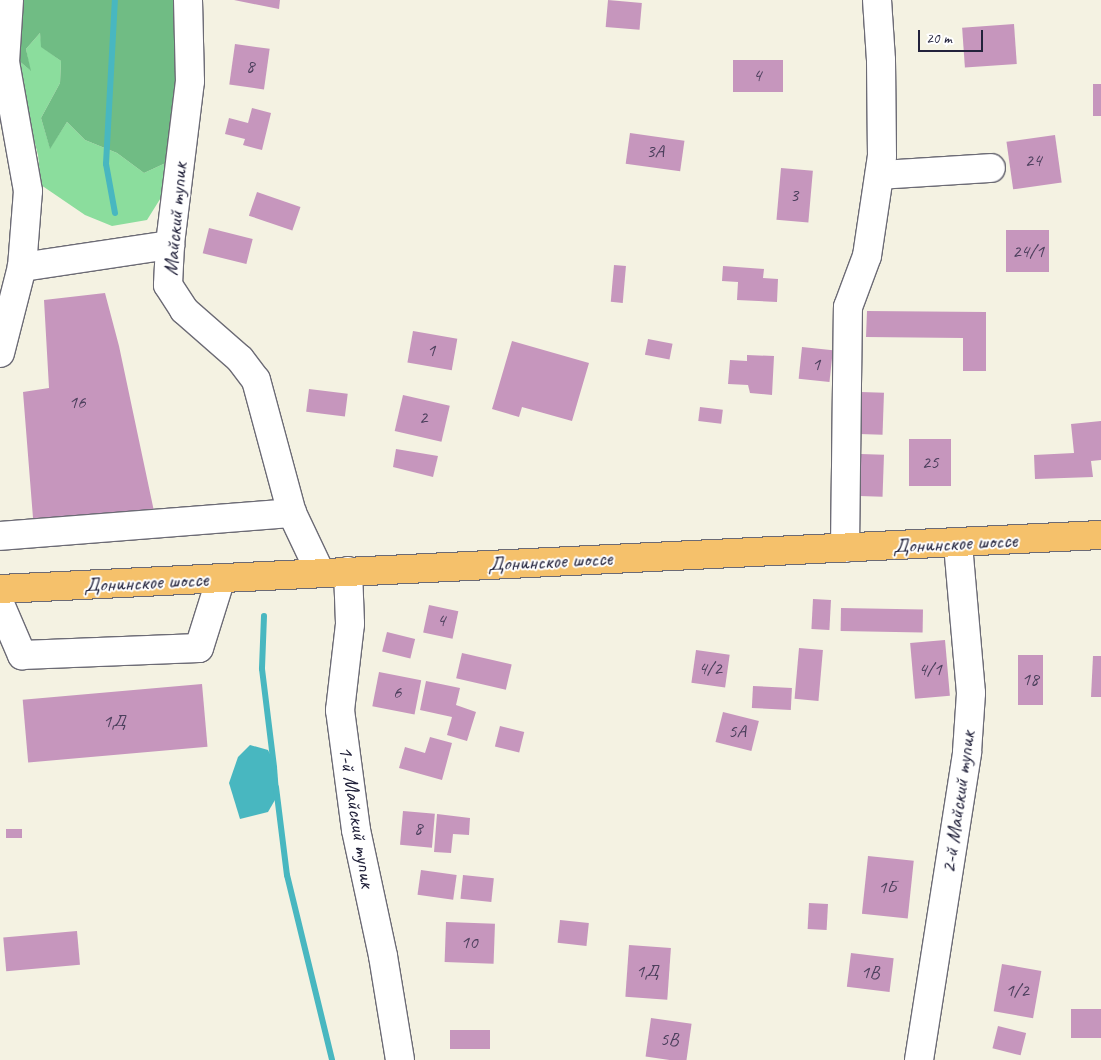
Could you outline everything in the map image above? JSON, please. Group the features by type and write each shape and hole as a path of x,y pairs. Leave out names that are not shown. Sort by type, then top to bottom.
{"main road":[{"name":"Донинское шоссе","path":"0,589 1101,535"}],"street":[{"path":"0,353 22,267 28,191 5,62 9,0"},
{"name":"Майский тупик","path":"188,0 190,80 170,245 168,285 184,310 240,359 256,380 292,513 320,572"},
{"path":"845,548 848,306 867,256 882,156 877,0"},
{"path":"880,175 991,168"},
{"path":"22,267 170,245"},
{"path":"0,536 292,513"},
{"name":"2-й Майский тупик","path":"919,1060 967,752 970,693 958,543"},
{"name":"1-й Майский тупик","path":"348,571 350,624 340,710 356,830 383,956 400,1060"},
{"path":"0,604 22,655 199,648 221,578"}],"green space":[{"path":"24,0 179,0 176,104 170,161 144,173 117,153 85,140 67,122 50,149 41,118 60,83 61,61 41,47 40,33 26,49 31,71 18,60"},
{"path":"40,33 42,47 61,61 60,83 41,118 50,148 67,122 85,140 117,153 144,173 170,161 167,188 147,220 112,226 85,215 41,185 38,155 29,121 18,60 30,70 26,49"}],"water":[{"path":"250,745 268,750 277,767 279,793 268,812 240,819 229,783 238,757"}],"building":[{"path":"234,0 280,0 279,9"},
{"path":"608,0 642,3 640,30 606,27"},
{"path":"1014,24 1017,64 965,68 962,28"},
{"path":"235,44 270,49 264,89 229,85"},
{"path":"733,60 783,60 783,92 733,92"},
{"path":"1093,84 1101,84 1101,116 1093,116"},
{"path":"252,108 271,113 262,150 243,145 245,139 225,134 229,118 248,123"},
{"path":"630,133 684,141 680,171 626,164"},
{"path":"1055,135 1062,183 1013,189 1006,142"},
{"path":"781,168 813,171 808,223 776,220"},
{"path":"257,192 300,207 292,231 249,216"},
{"path":"209,228 253,239 246,264 203,253"},
{"path":"1006,230 1049,230 1049,272 1006,272"},
{"path":"614,265 626,266 623,303 611,302"},
{"path":"723,266 764,269 763,278 778,279 777,302 737,300 738,282 722,281"},
{"path":"105,293 119,346 155,516 33,518 23,392 49,388 44,300"},
{"path":"867,311 986,312 986,371 963,371 963,338 866,337"},
{"path":"413,331 457,339 452,370 407,363"},
{"path":"648,339 673,344 669,359 645,355"},
{"path":"512,341 589,363 572,421 522,407 519,417 492,409"},
{"path":"802,347 833,350 829,382 799,379"},
{"path":"747,355 774,356 772,395 750,393 748,385 728,384 730,360 747,361"},
{"path":"309,389 348,394 345,417 306,412"},
{"path":"861,392 884,393 883,435 860,434"},
{"path":"403,395 450,406 441,442 395,431"},
{"path":"700,407 723,410 721,424 698,421"},
{"path":"1101,421 1101,460 1091,461 1093,477 1035,479 1034,455 1074,453 1071,424"},
{"path":"909,439 951,439 951,486 909,486"},
{"path":"396,449 438,456 433,477 393,467"},
{"path":"861,454 884,455 883,497 860,496"},
{"path":"813,599 831,600 829,630 811,629"},
{"path":"429,605 458,611 453,639 423,632"},
{"path":"841,608 923,609 923,632 841,631"},
{"path":"387,632 415,639 410,658 382,651"},
{"path":"945,640 950,696 915,699 910,643"},
{"path":"799,648 823,650 818,701 795,699"},
{"path":"696,650 730,655 725,687 691,683"},
{"path":"462,653 512,664 506,690 456,678"},
{"path":"1018,655 1043,655 1043,705 1018,705"},
{"path":"1093,656 1101,656 1101,697 1091,697"},
{"path":"379,672 421,680 415,715 372,706"},
{"path":"426,681 460,688 456,705 476,712 467,741 447,735 452,717 420,710"},
{"path":"202,684 207,747 28,762 23,700"},
{"path":"753,686 792,688 791,710 752,708"},
{"path":"723,712 759,721 751,751 716,742"},
{"path":"500,726 524,732 519,752 495,746"},
{"path":"430,737 452,743 442,780 399,768 405,747 425,753"},
{"path":"403,811 435,814 432,848 400,845"},
{"path":"437,814 470,818 469,835 453,834 451,853 434,852"},
{"path":"6,829 22,829 22,838 6,838"},
{"path":"868,856 914,861 908,918 862,914"},
{"path":"421,870 457,875 453,900 418,895"},
{"path":"463,875 494,878 491,902 460,899"},
{"path":"809,903 828,904 827,930 808,929"},
{"path":"560,920 589,923 586,946 558,943"},
{"path":"446,922 495,924 494,964 445,962"},
{"path":"77,931 80,965 6,971 3,937"},
{"path":"629,945 671,948 667,1000 625,997"},
{"path":"851,953 894,958 890,992 847,987"},
{"path":"1002,964 1041,971 1033,1018 994,1011"},
{"path":"1071,1009 1101,1009 1101,1038 1071,1038"},
{"path":"651,1018 692,1024 687,1060 646,1057"},
{"path":"998,1026 1026,1033 1021,1055 992,1048"},
{"path":"450,1030 490,1030 490,1049 450,1049"}],"waterway":[{"path":"115,0 106,164 115,213"},
{"path":"264,616 262,669 274,767"},
{"path":"276,787 287,875 332,1060"}]}
